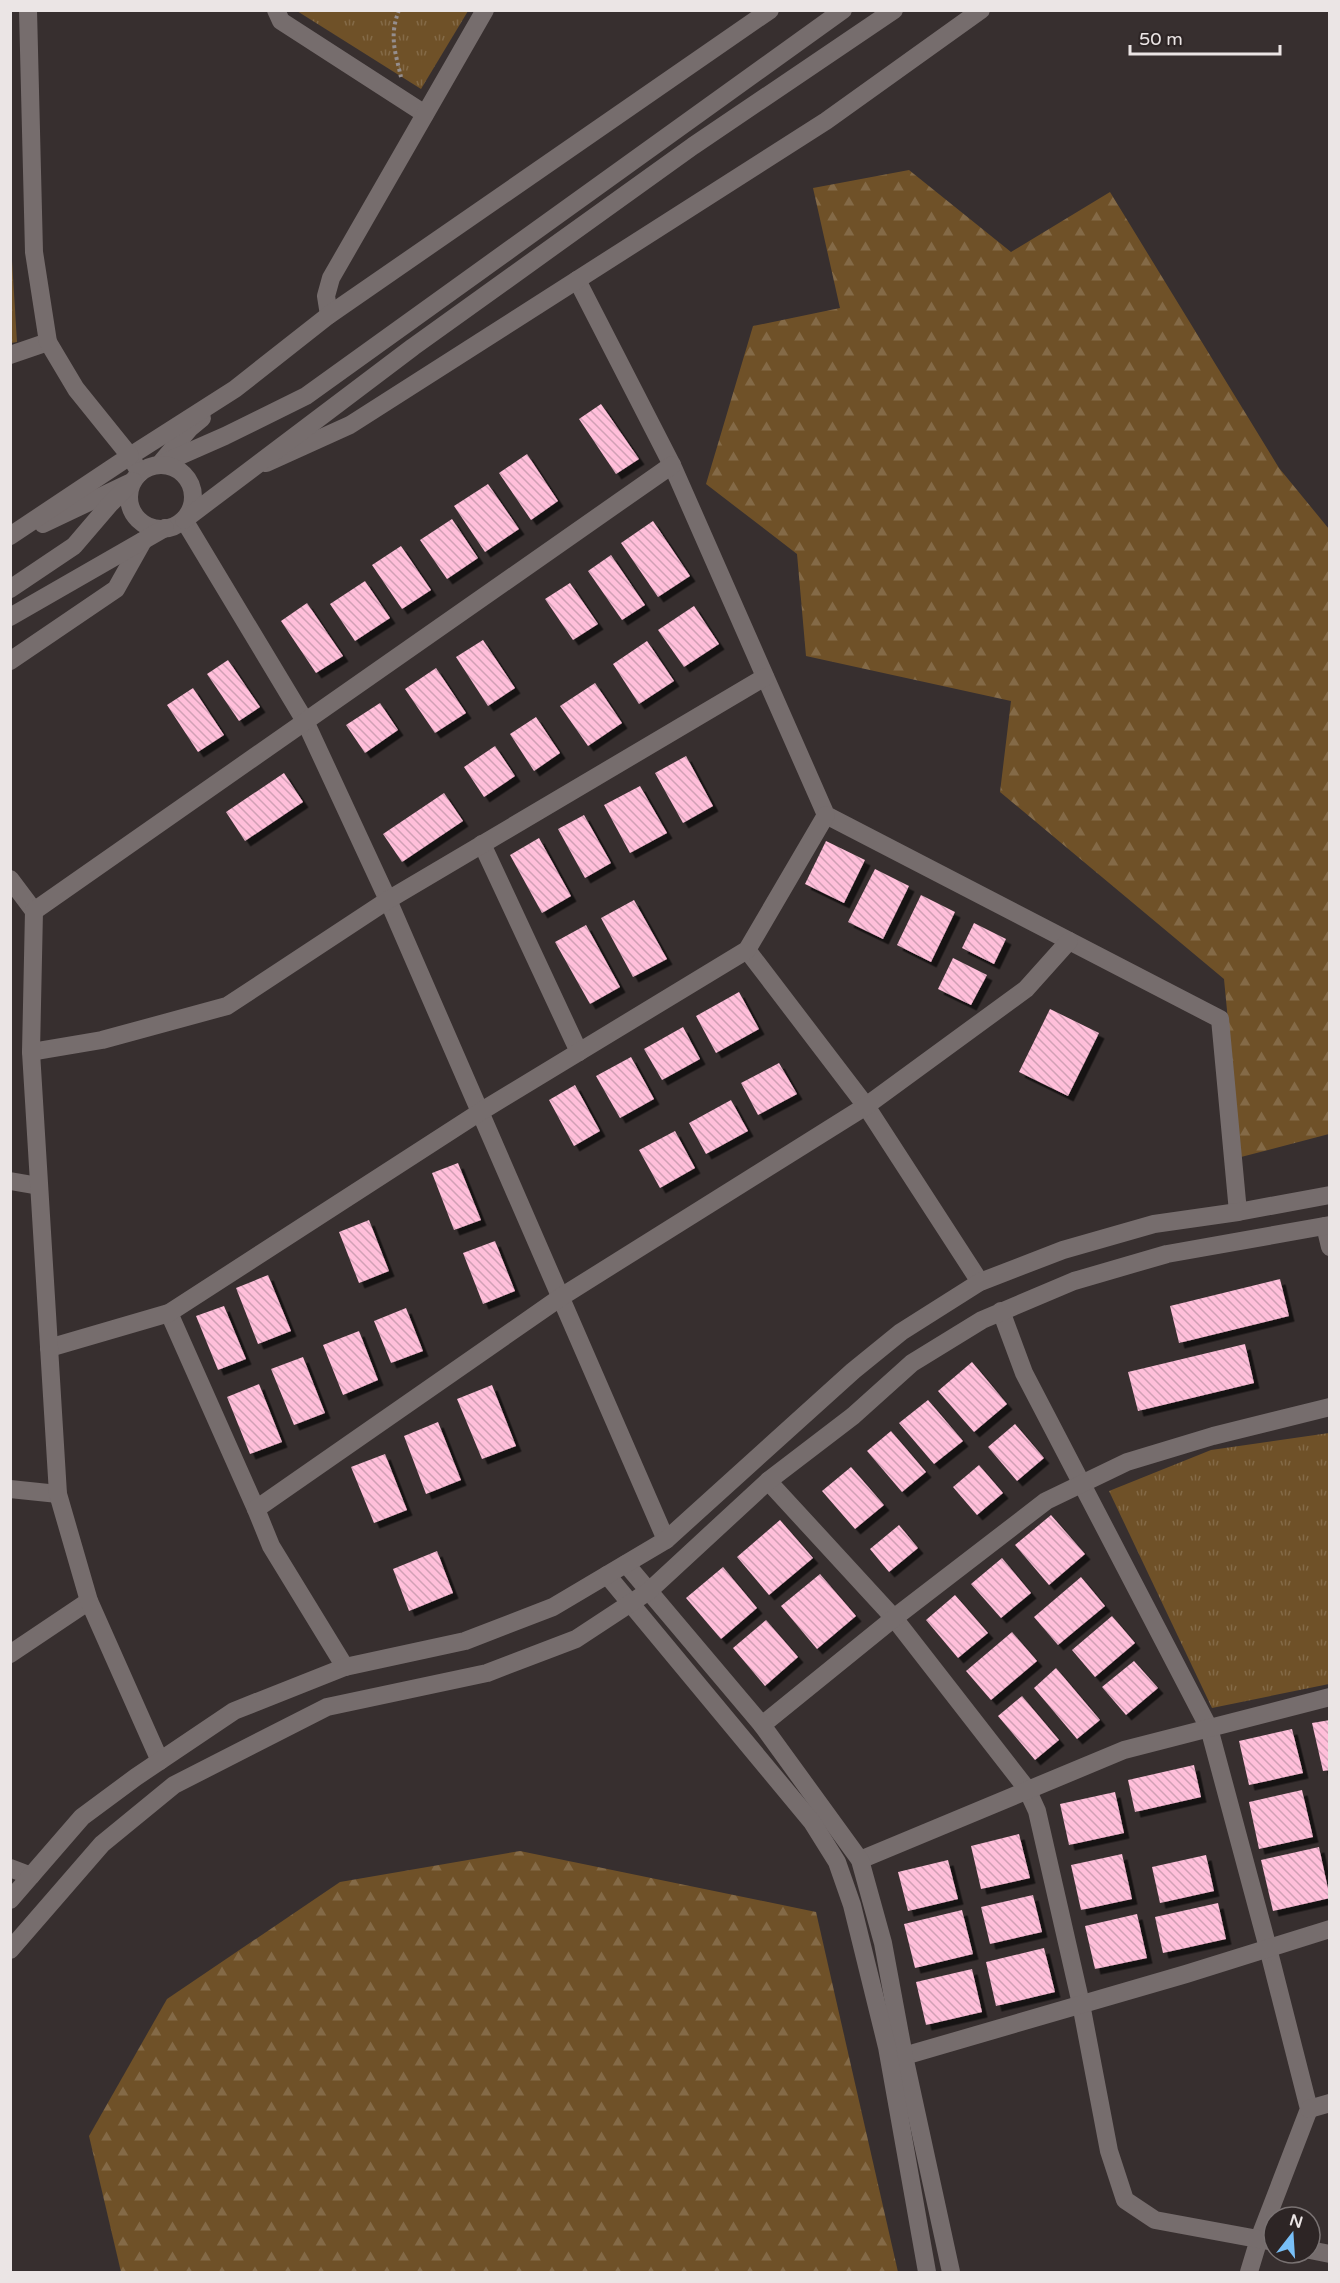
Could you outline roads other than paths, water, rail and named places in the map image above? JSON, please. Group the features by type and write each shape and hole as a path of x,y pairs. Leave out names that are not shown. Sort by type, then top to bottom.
{"street":[{"path":"28,10 34,252 48,342 76,389 130,456 137,477 130,500 138,518 155,528 175,526 413,347 684,153 894,10"},
{"path":"276,10 281,21 425,114"},
{"path":"329,315 326,296 331,278 485,10"},
{"path":"159,465 190,428 235,389 329,315 770,10"},
{"path":"10,589 74,546 110,504 149,468 225,436 306,396 843,10"},
{"path":"251,470 350,425 825,121 981,10"},
{"path":"577,280 672,465 826,815 1220,1019 1238,1212"},
{"path":"10,355 48,342"},
{"path":"10,538 130,456 235,389"},
{"path":"159,465 170,466 180,471 188,479 193,500 184,519"},
{"path":"34,910 672,465"},
{"path":"10,538 137,477"},
{"path":"184,519 305,721 388,900 666,1540"},
{"path":"10,617 165,528"},
{"path":"10,661 116,589 143,541"},
{"path":"31,1052 102,1040 227,1006 388,900 765,677"},
{"path":"49,1348 169,1313 480,1112 747,950 826,815"},
{"path":"482,844 579,1052"},
{"path":"10,879 34,910 31,1052 58,1494 89,1601 160,1761"},
{"path":"256,1509 561,1297 866,1106 1026,989 1069,941"},
{"path":"747,950 866,1106 980,1282"},
{"path":"10,1181 39,1186"},
{"path":"10,1900 82,1816 234,1711 345,1667 465,1641 553,1607 666,1540 853,1371 901,1332 980,1282 1063,1250 1154,1224 1238,1212 1329,1195"},
{"path":"10,1950 102,1844 174,1785 327,1707 486,1673 576,1639 649,1591 768,1481 853,1416 912,1363 982,1320 1074,1281 1167,1254 1327,1225 1329,1247"},
{"path":"1001,1311 1024,1373 1209,1728 1309,2109 1278,2205"},
{"path":"169,1313 271,1546 345,1667"},
{"path":"762,1725 894,1618 1046,1501 1127,1462 1214,1436 1329,1407"},
{"path":"768,1481 894,1618 1027,1789 1037,1810 1081,2004 1109,2151 1125,2200 1155,2220 1262,2240"},
{"path":"10,1489 58,1494"},
{"path":"626,1564 762,1725 860,1860 883,1943 904,2056 951,2272"},
{"path":"607,1575 812,1822 837,1862 852,1905 887,2047 927,2272"},
{"path":"10,1654 89,1601"},
{"path":"860,1860 1124,1750 1329,1697"},
{"path":"10,1868 31,1876"},
{"path":"904,2056 1329,1929"},
{"path":"1309,2109 1329,2103"},
{"path":"1249,2272 1262,2248"}]}
